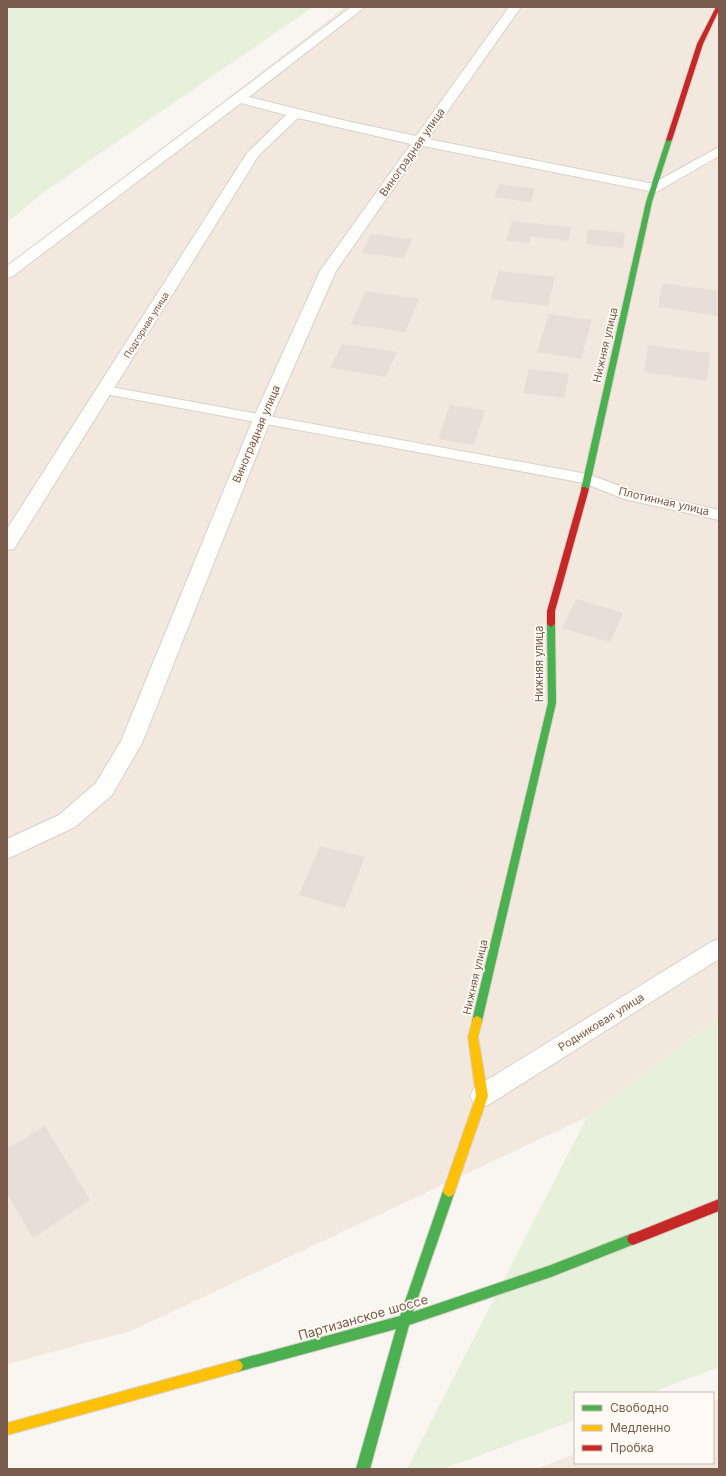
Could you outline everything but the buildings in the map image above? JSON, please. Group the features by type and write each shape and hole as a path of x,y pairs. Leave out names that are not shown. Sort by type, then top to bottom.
{"street":[{"path":"7,273 359,7"},
{"name":"Виноградная улица","path":"7,850 67,821 104,789 131,743 262,419 328,271 515,7"},
{"name":"Нижняя улица","path":"363,1469 404,1321 482,1096 473,1037 552,703 551,611 579,514 654,188 700,44 718,7"},
{"path":"239,98 295,113 420,141 654,188"},
{"name":"Подгорная улица","path":"7,544 254,153 295,113"},
{"name":"Партизанское шоссе","path":"7,1429 404,1321 551,1271 719,1205"}],"lane":[{"path":"654,188 719,152"},
{"name":"Плотинная улица","path":"105,390 587,479 630,495 719,514"},
{"name":"Родниковая улица","path":"482,1096 719,948"}],"shaded area":[{"path":"345,7 719,7 719,1017 587,1117 131,1331 7,1364 7,270"},
{"path":"719,1399 719,1469 536,1469 574,1454 574,1464 714,1464 714,1401"}],"green space":[{"path":"7,7 313,7 41,194 7,223"},
{"path":"719,1017 719,1367 653,1392 574,1392 574,1420 443,1469 407,1469 587,1117"}],"traffic: fast":[{"path":"585,489 649,202 669,140"},
{"path":"477,1021 552,703 551,624"},
{"path":"363,1469 404,1321 449,1191"},
{"path":"237,1366 404,1321 551,1271 633,1239"}],"traffic: slow":[{"path":"449,1191 482,1096 473,1037 477,1021"},
{"path":"7,1429 237,1366"}],"traffic: jam":[{"path":"669,140 700,44 718,7"},
{"path":"551,624 551,611 585,489"},
{"path":"633,1239 719,1205"}]}
